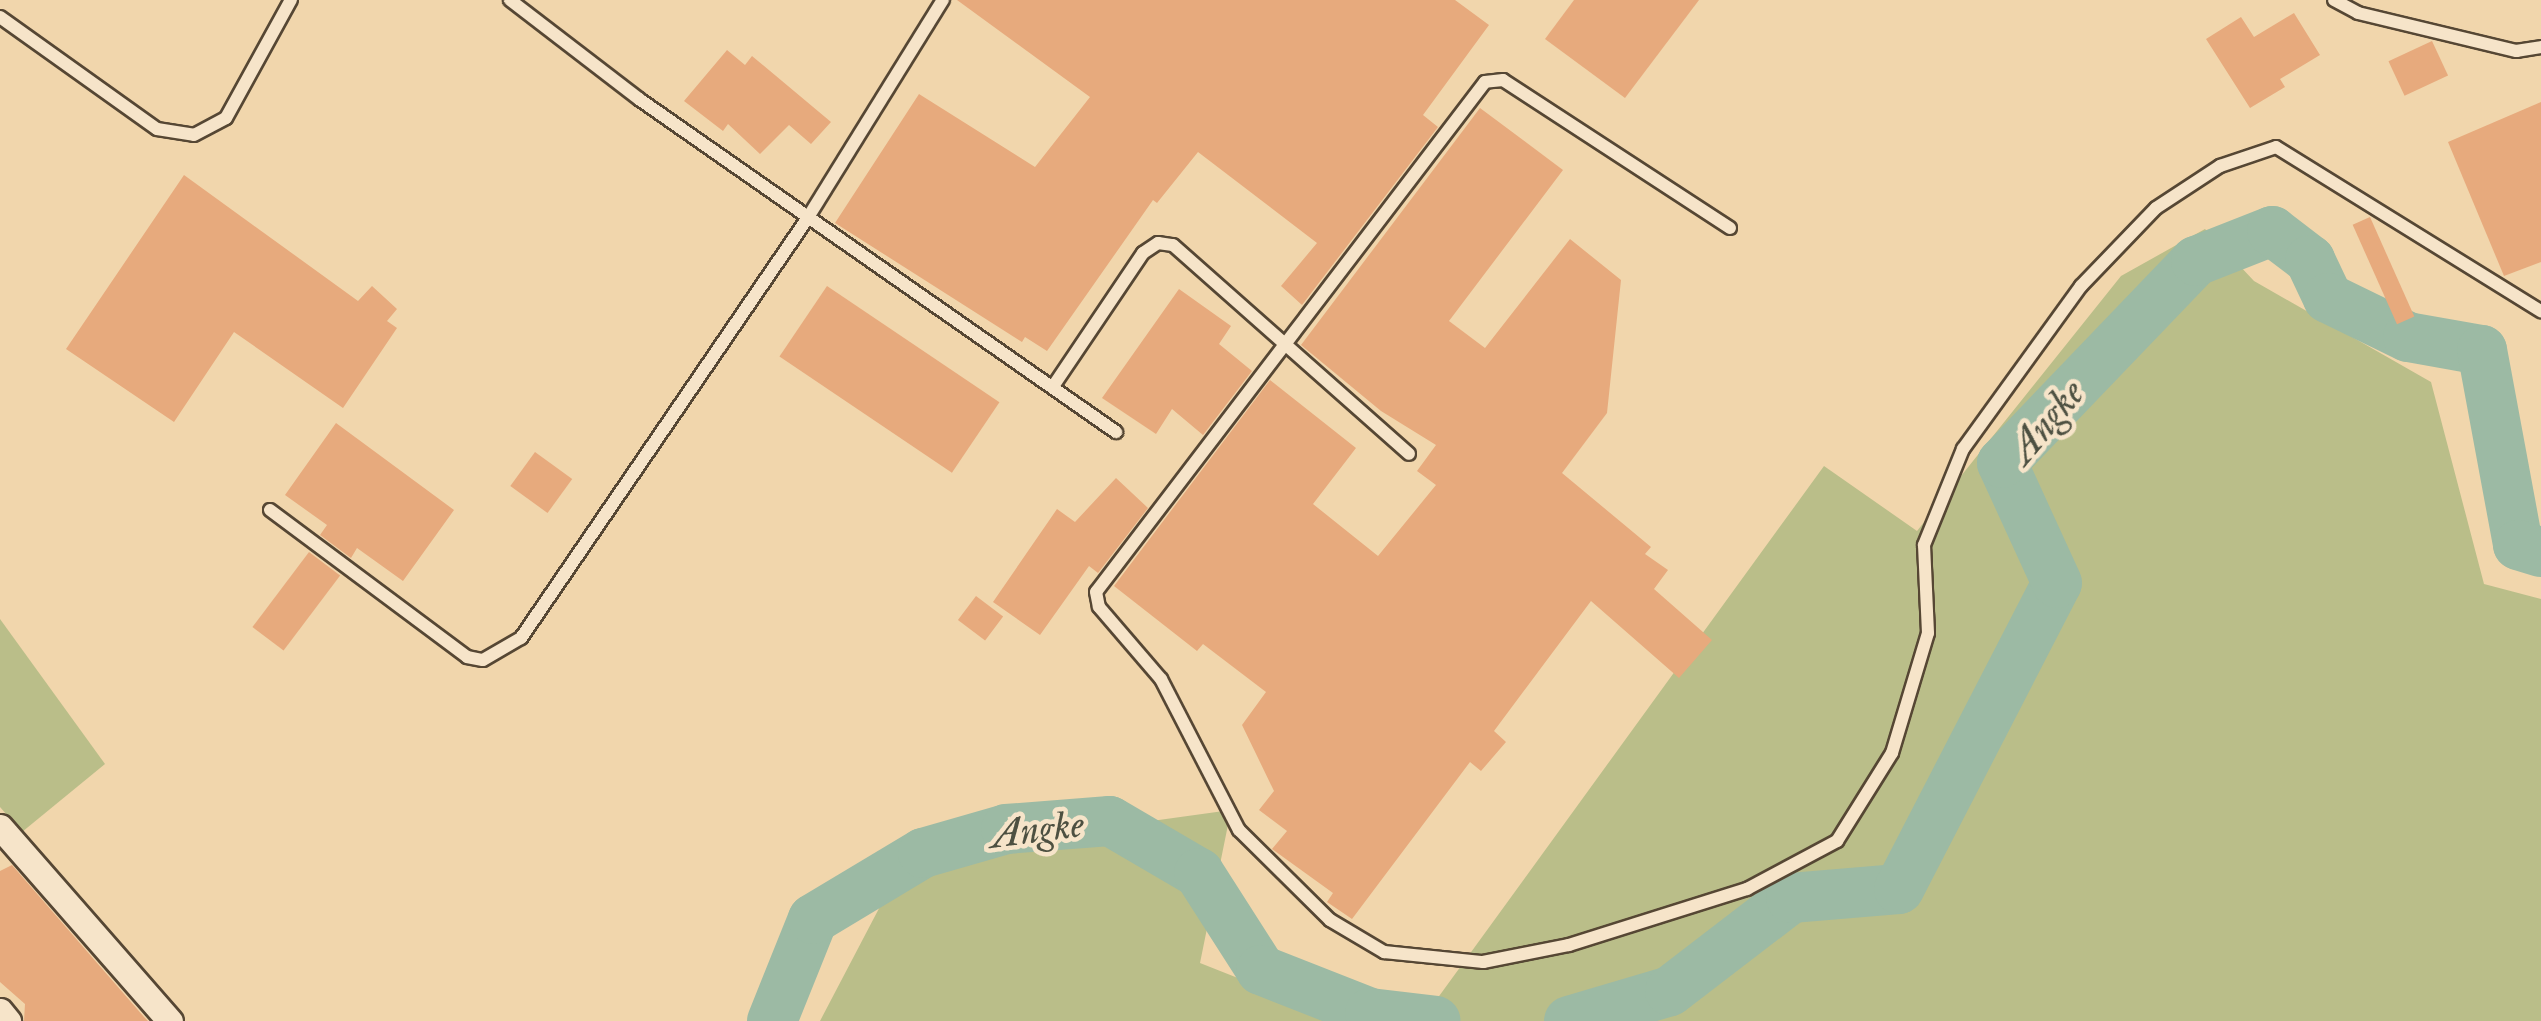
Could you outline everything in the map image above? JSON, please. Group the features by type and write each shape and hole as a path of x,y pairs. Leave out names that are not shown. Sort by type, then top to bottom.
{"street":[{"path":"0,827 10,857 165,1020"},
{"path":"0,1011 8,1021"}],"lane":[{"path":"0,17 156,129 194,134 226,118 292,0"},
{"path":"510,0 807,219 1054,385 1116,432"},
{"path":"270,510 466,657 499,654 521,638 576,564 807,219 944,0"},
{"path":"2334,0 2358,13 2516,52 2541,47"},
{"path":"1730,228 1503,80 1485,82 1096,592 1098,607 1161,679 1239,830 1285,880 1330,920 1384,952 1483,962 1569,945 1747,889 1836,841 1892,753 1928,633 1924,546 1963,448 2081,286 2156,208 2220,166 2276,146 2541,311"},
{"path":"1054,385 1143,254 1158,244 1174,245 1284,348 1408,454"}],"green space":[{"path":"2205,229 2254,281 2431,382 2484,584 2541,599 2541,1021 1421,1021 1824,466 1917,531 2121,276"},
{"path":"0,619 105,764 22,832 0,807"},
{"path":"1231,810 1200,963 1347,1021 820,1021 907,855"}],"building":[{"path":"957,0 1455,0 1489,25 1423,115 1438,127 1302,305 1281,286 1317,243 1198,152 1157,203 1153,200 1047,351 1025,337 1022,342 835,223 919,94 1035,167 1090,97"},
{"path":"1574,0 1699,0 1625,98 1545,39"},
{"path":"2294,13 2320,55 2280,79 2285,87 2250,108 2206,39 2241,17 2254,37"},
{"path":"2432,41 2448,75 2405,96 2388,61"},
{"path":"727,50 745,65 752,56 831,122 811,144 789,125 760,154 728,124 723,131 684,101"},
{"path":"2541,102 2541,262 2504,276 2448,142"},
{"path":"1480,108 1563,170 1449,321 1485,348 1570,239 1621,280 1607,413 1562,473 1651,547 1645,554 1668,570 1654,589 1712,640 1679,678 1591,601 1494,731 1506,742 1481,771 1470,762 1352,919 1327,902 1333,893 1272,849 1287,831 1259,810 1274,791 1242,725 1266,692 1203,644 1197,651 1114,586 1270,380 1356,448 1313,504 1378,556 1436,485 1417,471 1436,445 1381,411 1301,345"},
{"path":"184,175 358,301 372,286 397,309 387,321 397,328 343,408 234,332 174,422 66,349"},
{"path":"2370,217 2414,317 2397,324 2353,225"},
{"path":"827,286 999,402 952,473 779,356"},
{"path":"1179,289 1231,326 1219,344 1252,371 1203,435 1172,409 1156,434 1102,398"},
{"path":"336,423 454,510 403,581 357,548 351,558 320,535 327,525 285,495"},
{"path":"535,452 572,479 548,513 510,486"},
{"path":"1116,478 1148,508 1098,573 1089,566 1040,635 993,602 1057,509 1075,522"},
{"path":"309,552 340,575 284,651 252,627"},
{"path":"976,596 1003,616 985,640 958,620"},
{"path":"12,865 148,1021 24,1021 25,1004 0,982 0,871"}],"waterway":[{"name":"Angke","path":"1569,1021 1670,991 1791,898 1899,889 2057,583 2002,463 2196,261 2272,231 2310,260 2328,298 2408,337 2482,350 2518,545 2541,552"},
{"name":"Angke","path":"772,1021 813,919 923,853 1006,829 1110,821 1199,873 1261,970 1370,1013 1436,1021"}]}
